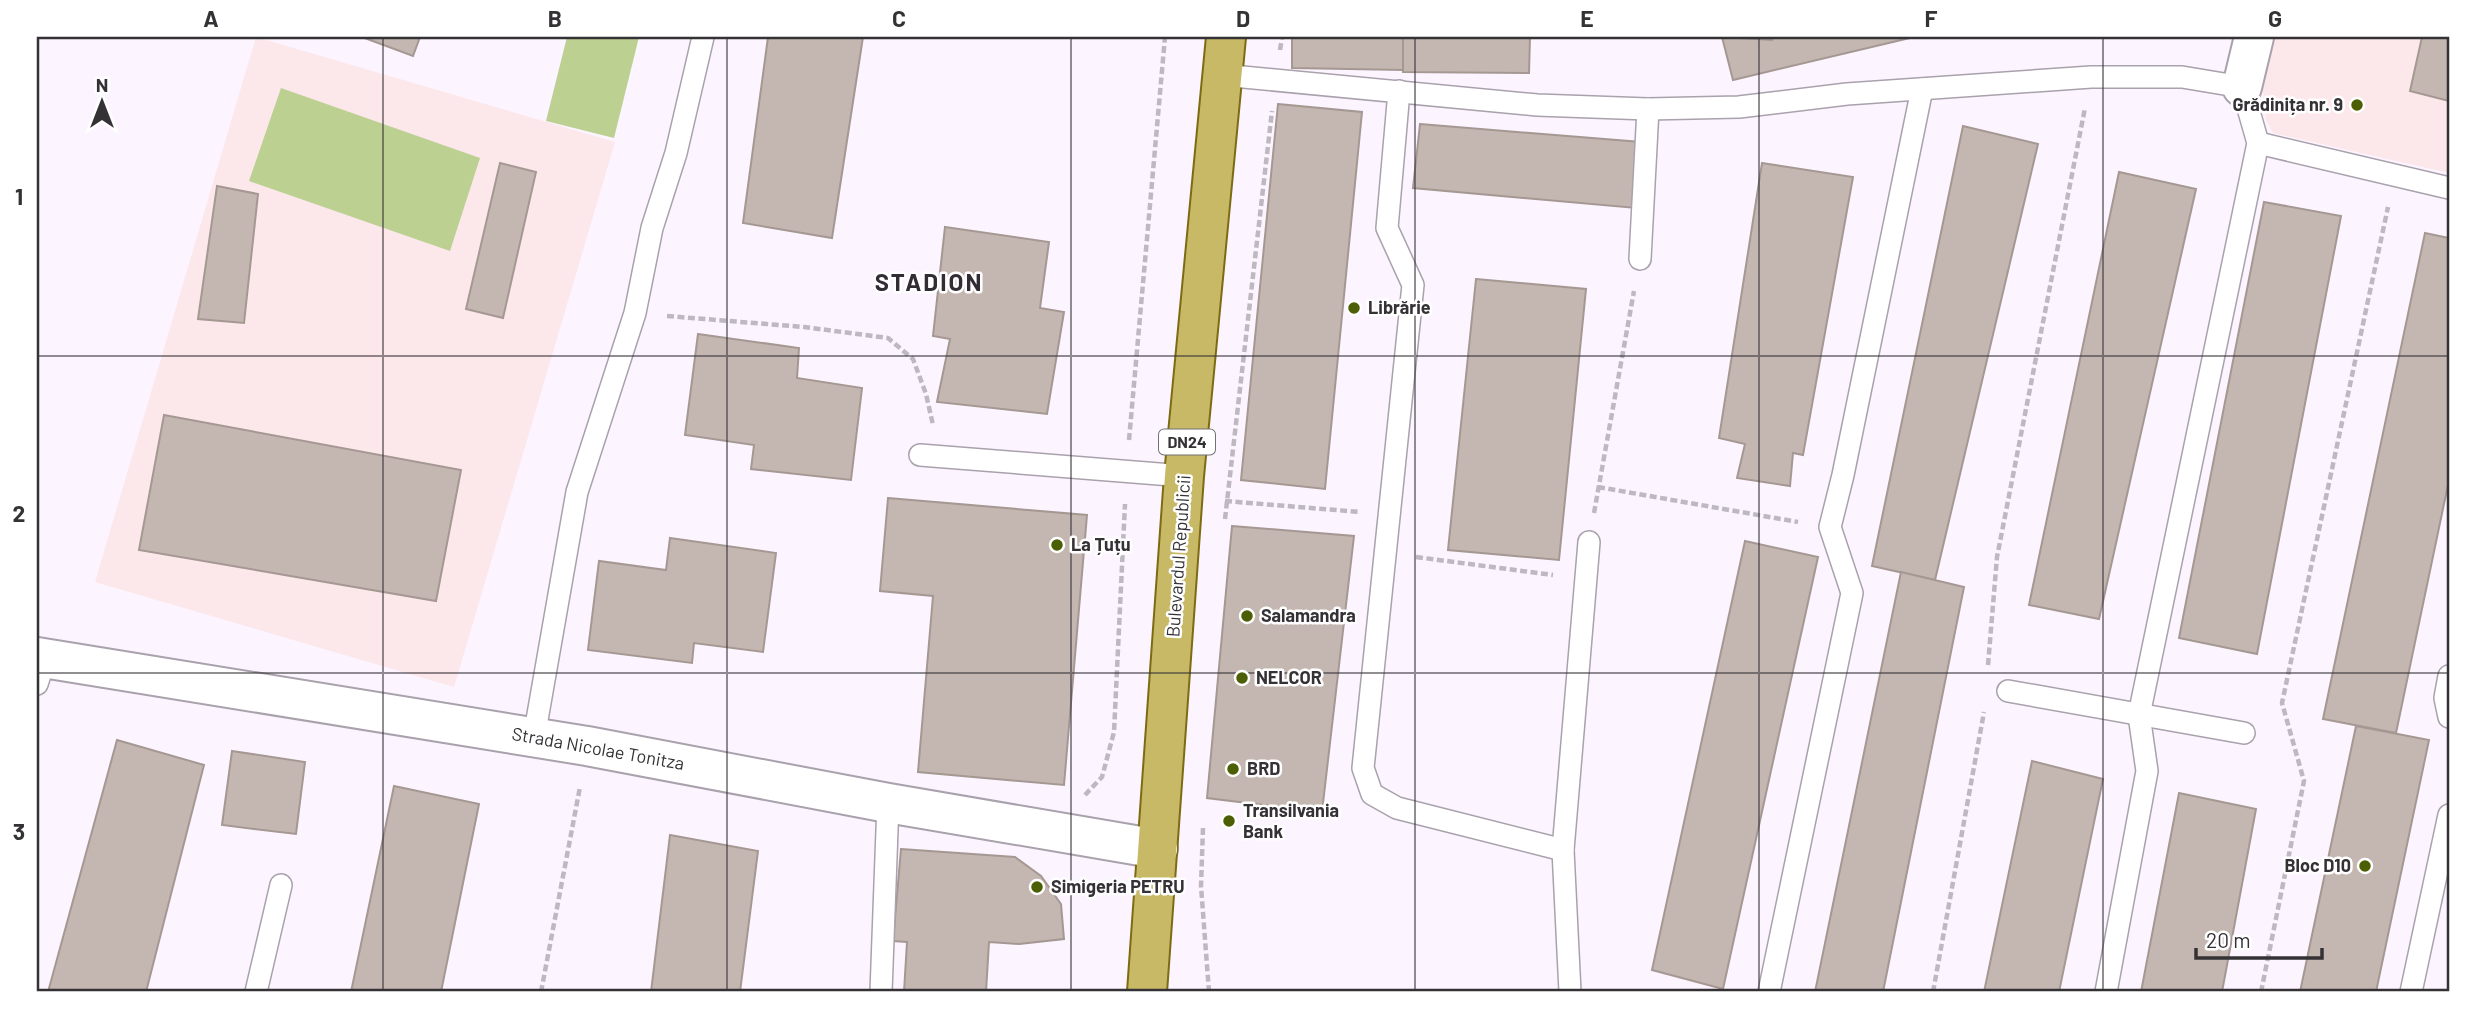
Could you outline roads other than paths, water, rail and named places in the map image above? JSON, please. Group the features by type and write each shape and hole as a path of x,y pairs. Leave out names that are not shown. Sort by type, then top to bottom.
{"main road":[{"name":"Bulevardul Republicii","path":"1147,992 1183,487 1226,37"}],"street":[{"path":"2242,87 2254,37"},
{"name":"Strada Nicolae Tonitza","path":"39,667 534,737 888,803 1158,849"}],"lane":[{"path":"534,737 577,492 635,313 652,228 676,153 703,37"},
{"path":"1222,75 1537,104 1648,109 1739,107 1847,94 2091,77 2182,77 2242,87 2258,143 2139,715 2147,771 2106,992"},
{"path":"1769,992 1852,593 1830,527 1922,89"},
{"path":"1399,91 1387,228 1413,285 1363,768 1372,794 1397,808 1563,850"},
{"path":"1640,259 1648,109"},
{"path":"2258,143 2449,188"},
{"path":"927,456 1126,472 1183,487"},
{"path":"1570,992 1563,850 1589,542"},
{"path":"2449,676 2445,698 2449,717"},
{"path":"2008,691 2244,733"},
{"path":"881,992 888,803"},
{"path":"2411,992 2449,814"},
{"path":"256,992 281,885"}],"place":[{"name":"Grădinița nr. 9","path":"2357,105"},
{"name":"Librărie","path":"1354,308"},
{"name":"La Țuțu","path":"1057,545"},
{"name":"Salamandra","path":"1247,616"},
{"name":"NELCOR","path":"1242,678"},
{"name":"BRD","path":"1233,769"},
{"name":"Transilvania Bank","path":"1229,821"},
{"name":"Bloc D10","path":"2365,866"},
{"name":"Simigeria PETRU","path":"1037,887"}],"district":[{"name":"STADION","path":"929,283"}]}
